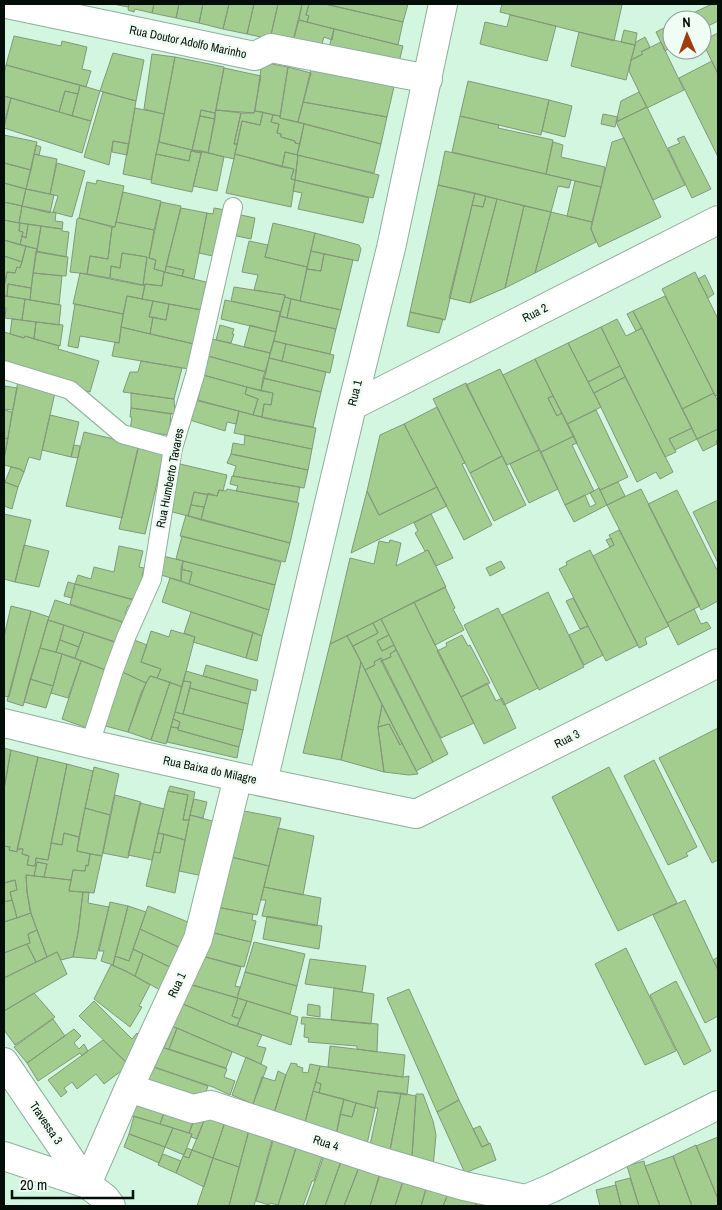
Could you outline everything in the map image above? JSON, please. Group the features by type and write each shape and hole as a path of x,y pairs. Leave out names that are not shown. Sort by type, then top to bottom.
{"street":[{"name":"Rua Doutor Adolfo Marinho","path":"7,4 255,56 271,48 428,79"},
{"name":"Rua 1","path":"88,1184 129,1088 198,939 251,780 352,406 391,248 443,4"},
{"name":"Rua 2","path":"352,406 718,220"},
{"name":"Rua 3","path":"416,814 718,664"},
{"name":"Rua Baixa do Milagre","path":"4,724 251,780 416,814"},
{"name":"Travessa 3","path":"4,1062 88,1184"},
{"name":"Rua 4","path":"129,1088 193,1109 211,1105 376,1160 525,1202 718,1105"},
{"path":"4,1156 88,1184 105,1198 111,1206"}],"lane":[{"name":"Rua Humberto Tavares","path":"90,744 127,635 152,579 173,448 195,376 233,207"},
{"path":"4,370 70,390 122,434 173,448"}],"building":[{"path":"113,4 129,4 128,7"},
{"path":"129,4 154,4 152,13 135,9 134,12 128,10"},
{"path":"154,4 179,4 176,18 152,13"},
{"path":"179,4 203,4 199,23 176,18"},
{"path":"203,4 229,4 223,29 199,23"},
{"path":"229,4 254,4 247,34 223,29"},
{"path":"254,4 278,4 270,39 247,34"},
{"path":"278,4 302,4 292,45 270,39"},
{"path":"302,4 309,4 306,15 309,16 307,22 299,20"},
{"path":"309,4 325,4 403,22 398,45 307,22 309,16 306,15"},
{"path":"325,4 408,4 403,22"},
{"path":"502,4 622,5 614,41 500,12"},
{"path":"712,4 718,4 718,21 712,24 712,10 699,10"},
{"path":"510,15 556,26 547,61 480,44 485,22 507,27"},
{"path":"299,20 334,29 332,40 324,37 320,51 292,45"},
{"path":"334,29 403,46 397,70 327,55"},
{"path":"662,29 662,45 656,32"},
{"path":"624,30 637,33 635,45 621,42"},
{"path":"579,32 635,45 626,80 571,66"},
{"path":"718,33 718,74 711,60 712,36"},
{"path":"14,36 61,46 62,41 87,47 82,69 91,71 86,87 6,65"},
{"path":"645,37 650,47 641,52 643,54 631,60 636,42"},
{"path":"661,42 662,60 670,60 684,90 647,108 629,71 631,60 643,54 641,52"},
{"path":"113,53 144,60 136,101 100,91"},
{"path":"152,54 175,57 164,114 144,109"},
{"path":"175,57 224,67 215,113 201,110 192,150 159,142"},
{"path":"313,61 396,78 387,117 303,102"},
{"path":"712,61 718,74 718,157 679,78"},
{"path":"262,62 288,67 280,116 255,111"},
{"path":"6,65 80,85 78,94 65,91 59,112 4,96"},
{"path":"288,67 311,73 298,122 280,118"},
{"path":"224,68 261,76 254,113 216,110"},
{"path":"468,81 549,100 541,135 460,116"},
{"path":"80,85 100,91 91,121 72,116"},
{"path":"65,91 78,94 72,116 59,112"},
{"path":"103,92 136,101 129,144 113,141 109,165 84,157"},
{"path":"639,92 647,107 616,122 621,101"},
{"path":"4,96 11,98 4,124"},
{"path":"11,98 91,121 82,153 4,128"},
{"path":"549,100 572,106 565,137 542,131"},
{"path":"303,102 387,117 381,144 298,122"},
{"path":"647,107 685,185 653,200 616,122"},
{"path":"135,108 164,114 151,180 123,174"},
{"path":"201,110 215,113 215,119 200,116"},
{"path":"216,110 241,113 234,144 237,144 234,159 208,153"},
{"path":"255,111 263,112 260,125 242,121 237,144 234,144 241,113 254,113"},
{"path":"263,112 273,115 271,122 279,124 277,133 281,134 281,137 300,144 297,155 285,152 282,167 235,154 242,121 260,125"},
{"path":"603,114 618,117 615,127 601,124"},
{"path":"273,115 304,124 300,144 281,137 281,134 277,133 279,124 271,122"},
{"path":"200,116 215,119 208,153 192,150"},
{"path":"460,116 499,125 498,128 553,140 546,174 452,152"},
{"path":"304,124 381,144 374,173 297,155"},
{"path":"4,135 37,142 31,170 4,163"},
{"path":"684,136 711,189 692,198 668,148 680,143 677,139"},
{"path":"624,138 661,217 599,247 591,229 612,142"},
{"path":"113,141 129,144 127,155 112,152"},
{"path":"159,142 202,151 201,153 191,151 189,161 156,154"},
{"path":"553,142 563,145 561,157 605,167 601,187 546,174"},
{"path":"36,145 41,147 39,155 34,154"},
{"path":"191,151 201,153 192,192 151,183 156,154 189,161"},
{"path":"202,151 224,157 217,191 193,186"},
{"path":"445,151 571,180 569,188 558,186 551,212 438,185"},
{"path":"285,152 298,155 295,180 291,179 294,169 282,167"},
{"path":"34,154 57,159 50,194 26,189"},
{"path":"235,154 294,169 291,179 295,180 291,207 226,193"},
{"path":"298,155 379,175 373,198 295,180"},
{"path":"4,163 31,170 26,189 4,183"},
{"path":"57,163 85,171 72,217 53,212 58,196 50,194"},
{"path":"97,180 124,186 115,227 79,218 87,182 96,184"},
{"path":"295,180 369,198 363,223 298,209 302,193 293,191"},
{"path":"575,181 601,187 592,222 567,216"},
{"path":"4,183 26,189 22,206 4,202"},
{"path":"438,185 475,193 445,320 410,312"},
{"path":"26,189 54,195 50,213 22,206"},
{"path":"123,192 161,201 154,230 116,222"},
{"path":"475,193 486,196 483,207 472,205"},
{"path":"486,196 497,199 470,303 449,298 472,205 483,207"},
{"path":"497,199 524,206 505,288 470,303"},
{"path":"4,202 22,206 19,223 4,220"},
{"path":"161,202 181,206 165,272 154,269 156,260 149,258"},
{"path":"22,206 56,213 55,221 63,222 62,229 19,223"},
{"path":"524,206 551,212 535,273 505,288"},
{"path":"181,208 207,213 194,279 182,276 184,270 166,266"},
{"path":"214,208 231,211 222,258 199,253 207,213 213,214"},
{"path":"551,212 592,222 591,229 596,242 535,273"},
{"path":"236,214 255,218 251,239 232,235"},
{"path":"77,219 112,227 108,259 90,256 87,274 70,272"},
{"path":"4,220 20,223 19,231 23,232 20,245 4,240"},
{"path":"116,222 154,230 149,258 156,260 154,269 165,272 166,266 184,270 182,276 164,272 162,286 145,284 145,286 143,285 147,257 122,253 120,268 111,266 110,278 87,274 90,256 108,259 112,227 115,227"},
{"path":"20,223 28,224 26,238 22,236 23,232 19,231"},
{"path":"273,223 315,233 307,267 265,257"},
{"path":"28,224 41,226 37,249 20,245 22,236 26,238"},
{"path":"41,226 69,232 66,257 37,252"},
{"path":"315,233 359,245 361,249 358,261 311,251"},
{"path":"4,240 26,246 22,262 4,256"},
{"path":"249,241 268,245 265,257 307,267 300,301 285,297 285,295 254,290 258,275 242,272"},
{"path":"26,246 37,249 31,288 8,284 7,296 4,296 7,272 15,273 17,267 20,268"},
{"path":"36,251 68,257 66,276 33,273"},
{"path":"311,251 324,254 321,271 307,269"},
{"path":"122,253 147,257 143,285 110,278 111,266 120,268"},
{"path":"324,254 353,260 341,310 300,301 307,269 321,271"},
{"path":"4,256 22,262 20,268 17,267 15,273 7,272 5,283 4,283"},
{"path":"164,272 206,282 201,310 142,299 145,284 162,286"},
{"path":"695,272 718,319 718,395 715,396 662,289"},
{"path":"33,273 62,276 59,305 30,300"},
{"path":"80,273 145,286 142,299 127,296 123,314 73,304"},
{"path":"705,275 714,294 708,298 698,279"},
{"path":"8,284 31,288 30,300 7,296"},
{"path":"234,287 285,295 281,312 231,301"},
{"path":"4,296 25,299 22,320 5,318"},
{"path":"127,296 153,301 149,317 153,317 150,334 121,327"},
{"path":"665,296 714,393 682,409 633,311"},
{"path":"285,297 291,299 287,318 279,316"},
{"path":"25,299 61,305 59,325 22,320"},
{"path":"291,299 341,310 336,329 287,318"},
{"path":"225,300 281,312 276,332 221,319"},
{"path":"153,301 169,304 166,320 149,317"},
{"path":"75,304 123,314 119,343 80,336 78,348 68,346"},
{"path":"169,304 202,310 194,344 150,334 153,317 166,320"},
{"path":"633,311 642,328 636,331 627,314"},
{"path":"410,312 443,319 439,333 407,326"},
{"path":"279,316 336,329 330,354 274,341"},
{"path":"12,319 36,322 34,339 10,334"},
{"path":"617,319 626,336 642,328 692,428 669,439 676,452 665,457 601,327"},
{"path":"36,322 63,325 60,346 34,339"},
{"path":"220,325 234,329 231,343 216,340"},
{"path":"250,325 276,332 270,353 244,347"},
{"path":"121,327 194,344 189,369 112,356 115,342 119,343"},
{"path":"601,327 620,366 588,382 568,343"},
{"path":"4,332 59,346 58,349 99,361 90,392 4,363"},
{"path":"212,339 270,353 266,372 208,356"},
{"path":"274,341 286,344 282,361 269,358"},
{"path":"568,343 601,407 567,424 535,359"},
{"path":"286,344 334,355 330,373 282,361"},
{"path":"208,356 266,372 261,391 203,375"},
{"path":"269,358 326,372 321,392 263,378"},
{"path":"535,359 553,396 548,398 557,416 562,413 574,436 541,452 503,375"},
{"path":"141,361 182,368 174,399 123,392 130,372 138,372"},
{"path":"620,366 625,377 594,393 588,382"},
{"path":"500,369 539,450 507,465 466,385"},
{"path":"203,375 247,387 245,394 258,399 253,415 198,400"},
{"path":"625,377 673,472 660,479 656,472 637,482 594,393"},
{"path":"263,378 321,392 313,427 262,417 264,404 271,405 273,393 261,391"},
{"path":"18,381 56,388 40,460 29,457 24,472 20,469 4,465"},
{"path":"466,383 502,456 470,473 433,399"},
{"path":"5,386 17,388 13,410 4,409"},
{"path":"247,387 273,393 271,405 264,404 262,417 253,415 258,399 245,394"},
{"path":"131,393 174,399 175,414 131,408"},
{"path":"714,393 718,402 718,429 697,439 682,409"},
{"path":"553,396 562,413 557,416 548,398"},
{"path":"194,400 239,411 236,424 227,422 225,431 190,420"},
{"path":"437,407 465,463 462,464 492,525 464,540 404,424"},
{"path":"131,408 171,414 169,435 130,430"},
{"path":"4,410 12,412 8,439 4,438"},
{"path":"596,410 628,477 600,490 567,424"},
{"path":"239,411 272,420 316,428 312,449 234,433"},
{"path":"50,415 79,422 71,457 42,450"},
{"path":"404,424 437,487 379,515 367,491 380,435"},
{"path":"692,428 697,439 675,450 669,439"},
{"path":"718,429 717,444 703,451 697,439"},
{"path":"84,432 139,445 122,518 66,506"},
{"path":"245,435 312,449 308,470 231,454 233,443 244,445"},
{"path":"574,436 577,443 572,445 594,491 565,505 541,452"},
{"path":"4,438 8,439 4,459"},
{"path":"139,443 165,449 145,534 119,529"},
{"path":"74,445 80,446 78,458 71,457"},
{"path":"539,450 558,489 529,503 510,464"},
{"path":"231,454 308,470 304,488 233,476 236,466 227,463"},
{"path":"502,456 526,505 494,521 470,473"},
{"path":"180,464 227,475 223,491 219,490 217,496 194,492 188,516 169,511"},
{"path":"11,467 24,472 18,487 5,482"},
{"path":"232,476 300,487 297,502 236,491 238,486 230,484"},
{"path":"4,482 18,487 12,509 4,506"},
{"path":"618,482 625,496 607,505 600,490"},
{"path":"437,487 447,506 351,553 367,491 379,515"},
{"path":"599,488 607,505 574,522 565,505 585,495 590,507 596,504 590,493"},
{"path":"227,489 299,503 290,543 201,520 208,493 217,496 219,490 226,491"},
{"path":"641,489 700,606 667,623 607,505"},
{"path":"677,490 718,570 718,601 701,610 648,504"},
{"path":"194,492 208,495 204,507 191,505"},
{"path":"718,500 718,563 693,512"},
{"path":"191,505 204,507 201,520 188,516"},
{"path":"4,514 31,520 15,582 4,579"},
{"path":"431,514 453,558 436,566 428,550 425,551 415,533 418,531 414,523"},
{"path":"186,515 290,543 285,562 180,536"},
{"path":"619,530 669,626 645,638 647,644 639,648 593,556 614,545 609,535"},
{"path":"182,536 281,562 275,585 176,559"},
{"path":"611,538 614,545 610,547 606,540"},
{"path":"390,540 401,543 396,566 428,550 446,587 330,644 350,558 374,564 379,541 389,543"},
{"path":"24,545 49,551 39,587 15,582"},
{"path":"119,546 143,551 139,567 144,568 142,576 144,576 139,601 75,584 78,575 91,579 94,567 114,572"},
{"path":"590,550 638,645 606,661 559,569 567,565 566,562"},
{"path":"163,556 183,561 181,581 161,575"},
{"path":"183,561 275,585 269,610 189,584 192,572 181,569"},
{"path":"501,561 505,568 490,576 486,568"},
{"path":"181,569 192,572 189,584 181,581"},
{"path":"170,578 269,610 262,636 162,602"},
{"path":"68,582 75,584 72,598 64,596"},
{"path":"75,584 137,601 134,607 128,606 125,613 132,616 129,624 70,604"},
{"path":"445,587 455,608 453,609 464,630 435,645 414,602"},
{"path":"548,592 584,667 539,690 502,615"},
{"path":"573,598 588,626 580,629 566,601"},
{"path":"55,600 122,622 116,642 48,620"},
{"path":"414,602 474,723 441,738 381,619"},
{"path":"11,606 31,611 9,697 4,696 4,637"},
{"path":"498,608 538,688 504,705 464,625"},
{"path":"694,609 701,624 707,622 711,628 678,645 667,623"},
{"path":"31,611 49,617 23,706 7,701"},
{"path":"191,612 253,632 246,658 193,642 195,637 184,633"},
{"path":"381,619 389,635 377,641 382,651 394,645 396,650 390,654 391,657 381,661 381,658 374,662 375,665 365,670 353,646 378,633 373,623"},
{"path":"48,620 64,625 56,652 40,648"},
{"path":"373,623 378,633 353,646 347,636"},
{"path":"64,625 84,632 79,647 60,640"},
{"path":"588,626 603,655 584,665 569,635"},
{"path":"171,630 195,637 182,687 157,678 161,669 141,662 151,631 169,637"},
{"path":"84,632 123,645 108,671 75,658"},
{"path":"253,632 262,636 257,661 246,658"},
{"path":"389,635 394,645 382,651 377,641"},
{"path":"462,635 468,646 470,645 490,683 461,697 437,651 447,646 446,643"},
{"path":"347,636 361,662 341,760 303,753 330,644"},
{"path":"129,638 147,645 141,662 161,669 157,678 150,676 146,683 118,670"},
{"path":"60,640 79,647 75,658 56,652"},
{"path":"40,648 62,654 53,686 30,679"},
{"path":"396,650 448,754 433,762 381,661 391,657 390,654"},
{"path":"62,654 81,661 68,698 51,693"},
{"path":"381,658 433,762 416,771 365,670 375,665 374,662"},
{"path":"81,661 108,671 90,729 62,719"},
{"path":"361,662 382,705 378,727 384,772 341,760"},
{"path":"206,665 258,680 256,691 203,676"},
{"path":"118,670 146,683 128,732 98,724"},
{"path":"186,671 251,690 248,704 190,688 191,682 183,681"},
{"path":"150,676 170,682 151,740 128,732 141,693"},
{"path":"30,679 53,686 46,708 24,702"},
{"path":"183,681 191,682 183,714 175,712"},
{"path":"170,682 182,687 166,744 151,740"},
{"path":"487,683 496,701 502,698 516,728 484,744 461,697"},
{"path":"190,688 248,704 243,730 183,714"},
{"path":"382,705 402,743 400,745 389,724 378,727"},
{"path":"175,712 243,730 239,747 178,730 180,722 173,719"},
{"path":"173,719 180,722 178,728 171,727"},
{"path":"389,724 400,745 402,743 418,774 409,775 384,772 378,727"},
{"path":"171,727 239,747 237,758 167,742"},
{"path":"718,728 718,860 712,863 659,758"},
{"path":"4,748 11,750 4,789"},
{"path":"11,750 38,757 17,852 9,850 10,847 4,846 4,789"},
{"path":"38,757 67,764 48,860 36,858 35,866 27,865 29,856 22,854 23,849 17,849"},
{"path":"654,760 697,847 686,853 688,856 668,865 624,776"},
{"path":"67,764 93,771 79,837 64,833 62,845 51,843"},
{"path":"94,767 119,774 110,815 85,808"},
{"path":"609,767 677,903 618,931 552,797"},
{"path":"170,786 195,792 189,820 183,820 188,795 168,791"},
{"path":"168,791 188,795 183,820 189,820 185,840 158,833"},
{"path":"115,795 141,802 128,858 103,853"},
{"path":"194,799 207,802 203,818 190,815"},
{"path":"140,803 164,809 152,860 128,855"},
{"path":"85,808 110,815 102,856 77,851"},
{"path":"244,811 281,818 269,866 231,857"},
{"path":"190,815 216,822 203,876 179,871"},
{"path":"278,828 314,836 303,895 264,887"},
{"path":"64,833 79,837 77,851 90,854 88,866 86,865 85,871 73,870 71,880 44,877 47,864 37,862 34,876 26,875 31,913 17,918 10,892 17,890 15,880 4,883 4,846 10,847 9,850 17,852 17,849 23,849 22,854 29,856 27,865 35,866 36,858 48,860 51,843 62,845"},
{"path":"158,833 164,834 160,853 154,852"},
{"path":"164,834 185,840 175,893 146,886 154,852 160,853"},
{"path":"90,854 102,856 94,893 69,891 73,870 85,871"},
{"path":"231,857 269,866 257,915 217,907"},
{"path":"37,862 47,864 44,877 34,876"},
{"path":"26,875 71,880 69,891 83,892 73,957 61,960 57,952 47,957 30,911"},
{"path":"15,880 17,890 10,892 12,900 4,902 4,883"},
{"path":"264,887 321,898 317,926 262,916 266,900 261,900"},
{"path":"83,892 89,892 88,903 109,907 96,959 73,957"},
{"path":"12,900 17,918 4,922 4,902"},
{"path":"685,900 718,970 718,1016 705,1023 653,915"},
{"path":"110,902 128,906 113,965 101,961 104,951 99,951"},
{"path":"128,906 146,912 129,961 115,956"},
{"path":"148,906 193,924 183,949 140,929"},
{"path":"217,907 253,914 252,920 256,921 251,942 210,932"},
{"path":"31,913 37,930 28,934 30,943 4,953 4,922"},
{"path":"267,916 322,926 319,949 263,939"},
{"path":"140,929 183,949 176,970 133,949"},
{"path":"37,930 47,957 36,962 27,944 30,943 28,934"},
{"path":"210,932 251,942 244,967 202,956"},
{"path":"254,942 305,954 297,986 245,972"},
{"path":"27,944 36,962 4,978 4,953"},
{"path":"626,948 676,1051 645,1065 595,964"},
{"path":"133,949 143,954 135,976 113,965 115,956 129,961"},
{"path":"57,952 67,974 4,1011 4,978"},
{"path":"143,954 176,970 169,995 135,976"},
{"path":"202,956 241,967 235,986 240,987 237,998 192,985"},
{"path":"718,957 718,970 713,960"},
{"path":"310,959 366,966 362,992 305,984"},
{"path":"111,965 126,971 150,985 139,1006 142,1007 130,1027 94,999"},
{"path":"245,972 297,986 290,1014 237,998"},
{"path":"676,981 711,1051 684,1065 650,995"},
{"path":"192,985 238,998 232,1016 240,1019 237,1026 183,1004"},
{"path":"334,988 374,994 371,1024 331,1020"},
{"path":"409,989 459,1100 437,1112 387,998"},
{"path":"34,993 55,1017 15,1045 4,1030 4,1011"},
{"path":"238,998 247,1001 240,1019 232,1016"},
{"path":"94,1001 132,1039 137,1033 139,1035 132,1068 79,1016"},
{"path":"247,1001 298,1017 291,1045 237,1026"},
{"path":"183,1004 262,1035 257,1046 266,1048 261,1064 172,1026"},
{"path":"308,1004 320,1006 320,1017 307,1015"},
{"path":"302,1017 378,1024 377,1052 357,1049 357,1046 308,1042 309,1038 304,1037 305,1024 301,1024"},
{"path":"53,1019 65,1036 27,1063 14,1047"},
{"path":"173,1027 177,1028 169,1049 164,1048"},
{"path":"177,1028 232,1052 226,1068 169,1049"},
{"path":"74,1029 81,1036 74,1043 79,1049 84,1044 88,1051 82,1056 80,1053 38,1081 27,1063"},
{"path":"103,1040 132,1068 125,1068 104,1084 96,1074 77,1089 72,1082 64,1088 67,1092 61,1097 48,1080"},
{"path":"156,1044 227,1069 224,1077 235,1081 230,1095 213,1087 148,1065"},
{"path":"330,1046 405,1055 403,1077 328,1067"},
{"path":"246,1057 267,1067 253,1104 232,1095"},
{"path":"291,1063 303,1068 302,1072 308,1073 310,1064 320,1066 304,1126 273,1116"},
{"path":"148,1065 208,1086 203,1101 139,1088"},
{"path":"320,1066 403,1077 409,1076 407,1095 378,1091 375,1108 319,1093 321,1084 316,1082"},
{"path":"278,1071 286,1075 274,1113 253,1104 262,1077 275,1081"},
{"path":"316,1082 321,1084 319,1093 313,1091"},
{"path":"313,1091 344,1099 336,1135 304,1126"},
{"path":"378,1091 401,1093 390,1150 370,1145 378,1108 375,1108"},
{"path":"138,1093 167,1104 160,1124 132,1116"},
{"path":"401,1093 416,1096 412,1156 390,1150"},
{"path":"416,1094 423,1094 433,1121 436,1135 433,1167 412,1158"},
{"path":"344,1099 356,1103 352,1117 340,1114"},
{"path":"459,1100 482,1147 490,1143 496,1160 465,1173 437,1112"},
{"path":"356,1103 375,1108 367,1144 336,1135 340,1114 352,1117"},
{"path":"167,1104 196,1114 189,1133 160,1124"},
{"path":"196,1115 205,1118 197,1139 191,1137 192,1134 189,1133"},
{"path":"134,1116 173,1128 165,1147 129,1134"},
{"path":"227,1116 249,1130 239,1167 213,1158"},
{"path":"227,1116 213,1158 192,1150 205,1118"},
{"path":"480,1126 489,1144 482,1147 473,1129"},
{"path":"173,1128 192,1134 184,1155 165,1147"},
{"path":"249,1130 273,1137 254,1206 229,1206"},
{"path":"276,1130 299,1138 278,1205 270,1203 269,1205 256,1201"},
{"path":"129,1134 165,1147 159,1163 124,1147"},
{"path":"718,1137 718,1199 696,1146"},
{"path":"696,1145 718,1199 718,1206 692,1206 673,1156"},
{"path":"187,1148 192,1150 189,1158 183,1156"},
{"path":"296,1148 322,1157 303,1206 278,1206"},
{"path":"192,1150 213,1158 204,1187 176,1173 183,1156 189,1158"},
{"path":"325,1153 343,1156 325,1206 306,1206"},
{"path":"163,1154 181,1161 176,1173 158,1165"},
{"path":"343,1156 361,1162 344,1206 325,1206"},
{"path":"673,1156 692,1206 660,1206 645,1166"},
{"path":"213,1158 239,1167 229,1206 197,1206"},
{"path":"362,1160 382,1166 370,1206 344,1206"},
{"path":"644,1161 660,1206 639,1206 627,1166"},
{"path":"383,1165 405,1175 395,1206 370,1206"},
{"path":"405,1175 428,1182 421,1206 395,1206"},
{"path":"630,1178 639,1206 621,1206 615,1182"},
{"path":"428,1182 450,1189 443,1206 421,1206"},
{"path":"616,1185 621,1206 600,1206 596,1190"},
{"path":"450,1189 480,1198 475,1206 443,1206"},
{"path":"482,1194 503,1206 475,1206"}]}
